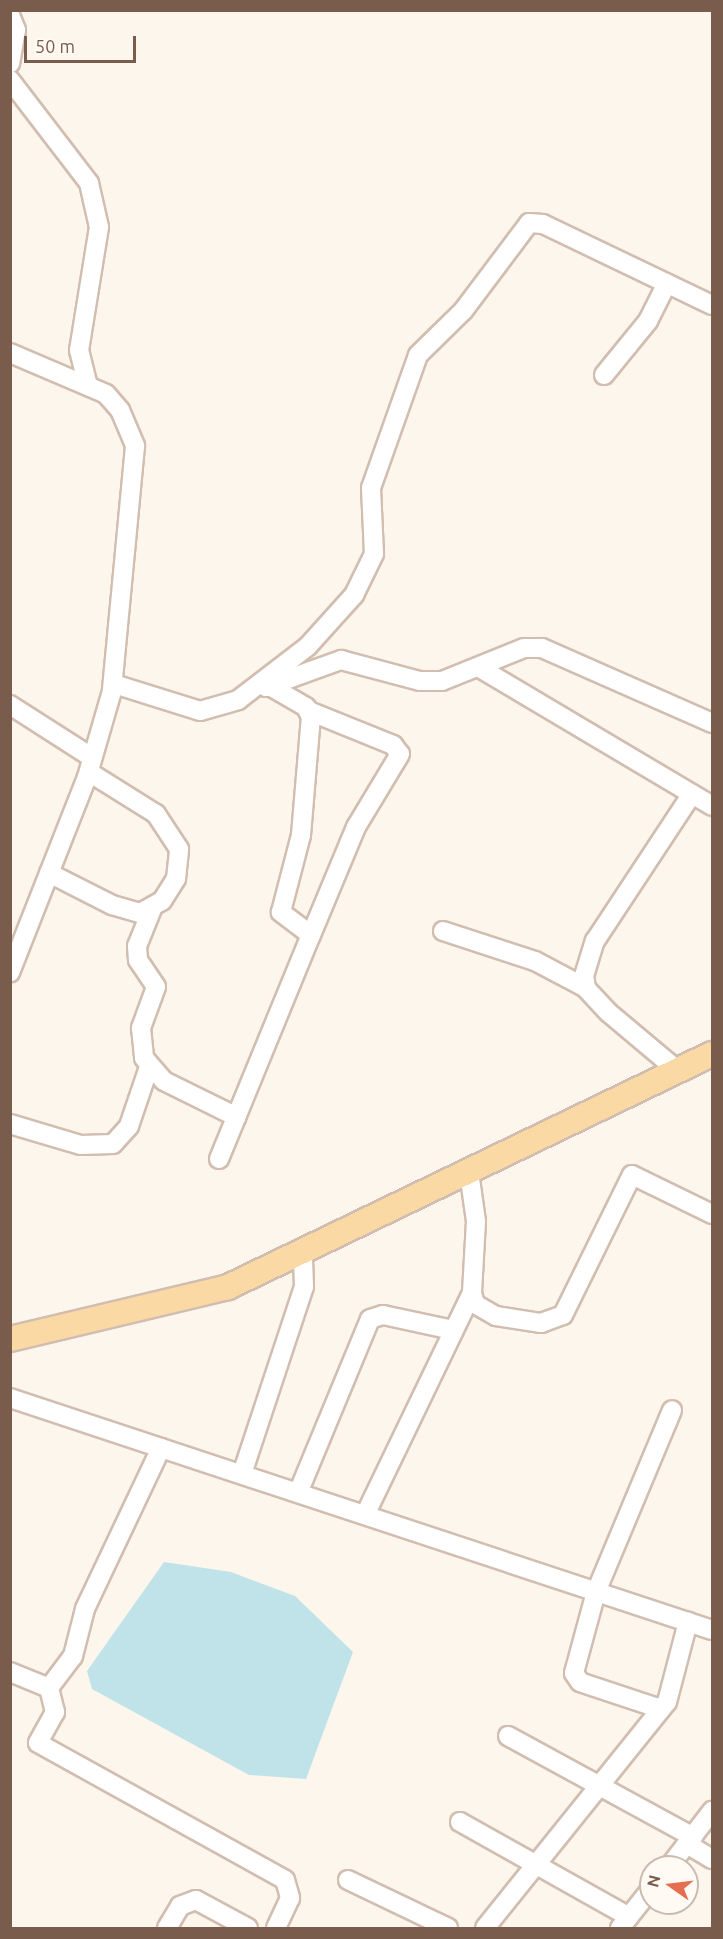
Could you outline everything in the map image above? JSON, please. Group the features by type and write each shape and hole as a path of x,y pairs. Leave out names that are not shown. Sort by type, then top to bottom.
{"main road":[{"path":"10,1339 173,1304 228,1287 712,1054"}],"street":[{"path":"10,15 16,30 10,63"},
{"path":"10,80 89,183 99,227 79,350 88,386"},
{"path":"266,686 308,646 367,572 375,534 371,488 418,355 469,304 524,227 543,224 712,305"},
{"path":"604,375 648,321 667,283"},
{"path":"10,353 88,386 120,410 135,446 114,684 91,765 10,972"},
{"path":"114,684 200,711 238,700 266,686 341,660 420,681 457,678 524,648 542,648 712,723"},
{"path":"480,668 712,806"},
{"path":"219,1159 357,827 400,754 393,745 309,711 266,686"},
{"path":"10,705 156,814 179,849 177,879 152,909 137,952 156,987 140,1038 149,1067 164,1081 237,1117"},
{"path":"309,711 301,835 281,912 311,935"},
{"path":"586,988 594,941 692,794"},
{"path":"49,873 127,912 152,909"},
{"path":"443,931 535,961 586,988 677,1070"},
{"path":"10,1124 81,1145 113,1144 129,1126 149,1067"},
{"path":"469,1172 476,1221 472,1293 475,1304 496,1316 542,1323 563,1315 632,1174 712,1214"},
{"path":"242,1474 304,1287 303,1252"},
{"path":"365,1515 472,1293"},
{"path":"298,1493 370,1319 383,1315 453,1330"},
{"path":"10,1398 712,1630"},
{"path":"661,1710 574,1678 596,1592 672,1410"},
{"path":"49,1688 73,1656 85,1609 161,1448"},
{"path":"485,1929 661,1710 673,1687 688,1622"},
{"path":"10,1672 49,1688"},
{"path":"49,1688 55,1712 40,1733 42,1749 285,1880 290,1898 276,1929"},
{"path":"508,1736 690,1840 712,1859"},
{"path":"678,1855 712,1811"},
{"path":"460,1822 536,1864 624,1925 639,1906"},
{"path":"348,1880 448,1929"},
{"path":"167,1929 180,1906 196,1900 248,1929"}],"water":[{"path":"164,1562 231,1572 295,1596 353,1652 306,1779 249,1775 92,1689 87,1671"}]}
